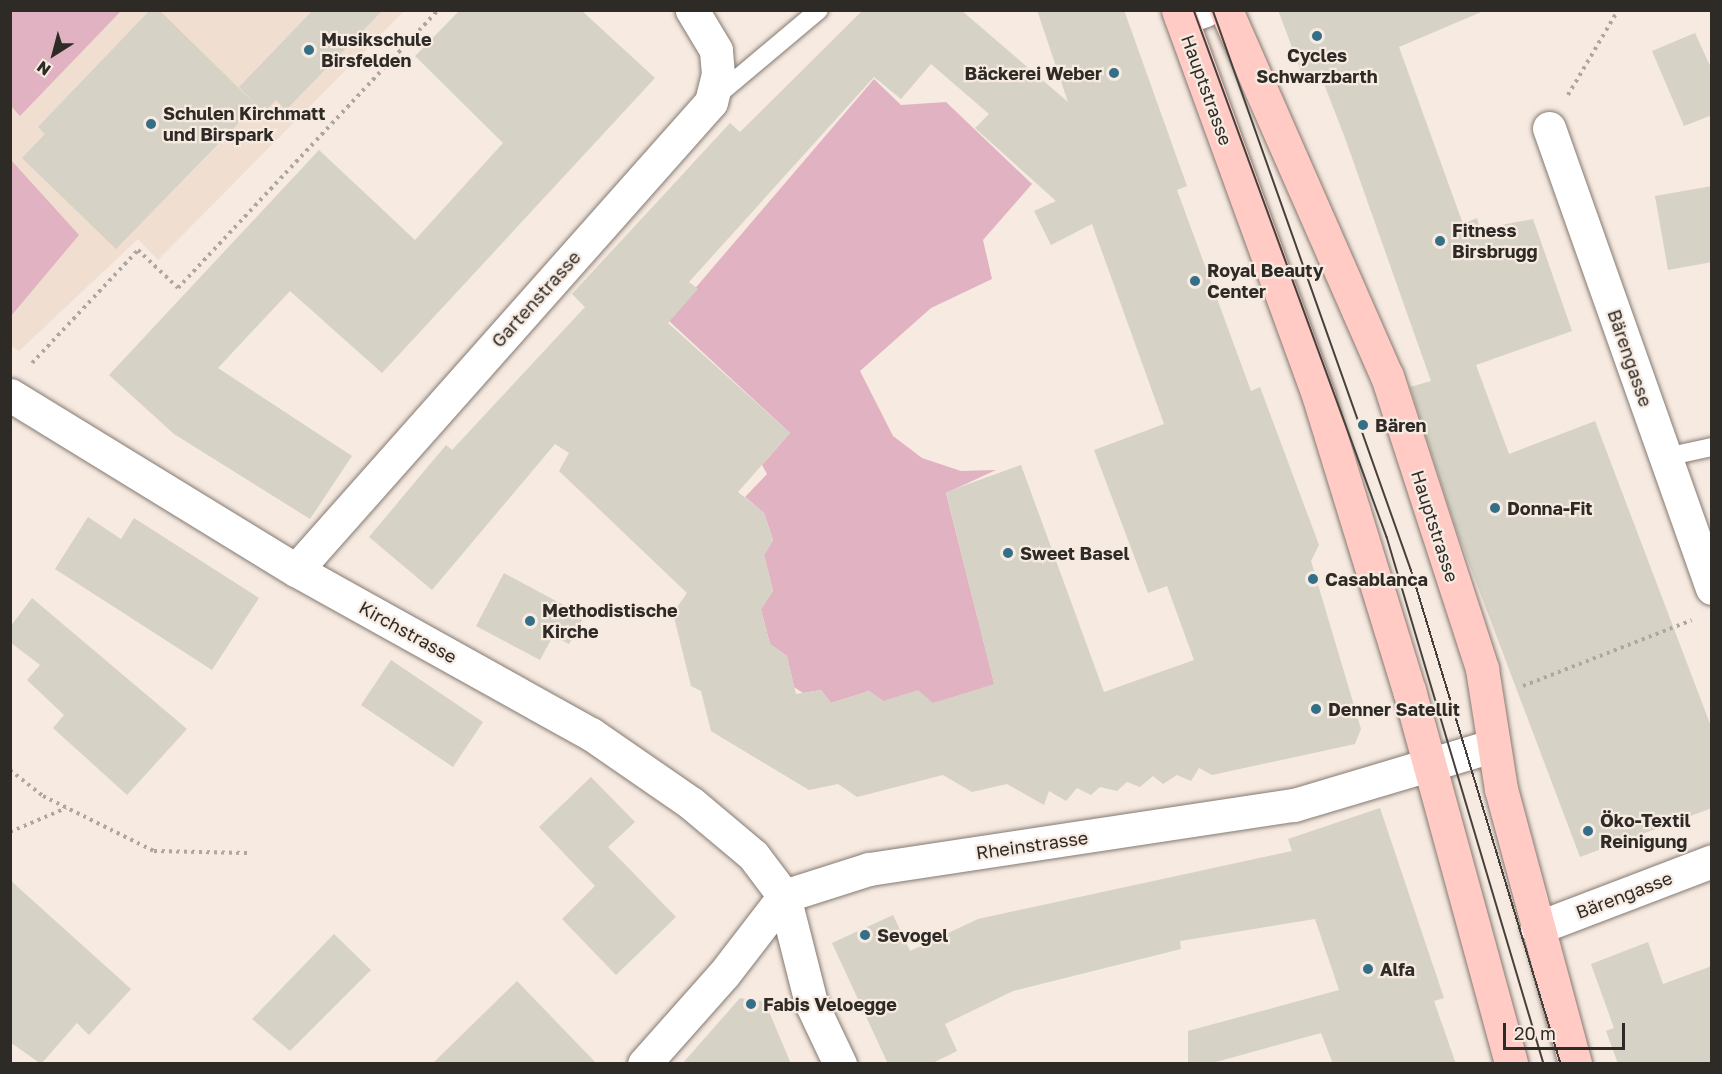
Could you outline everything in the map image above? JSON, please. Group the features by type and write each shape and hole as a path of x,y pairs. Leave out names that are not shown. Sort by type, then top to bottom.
{"main road":[{"name":"Hauptstrasse","path":"1226,10 1387,376 1482,669 1492,746 1537,928 1575,1064"},
{"name":"Hauptstrasse","path":"1188,13 1319,398 1429,768 1511,1064"}],"street":[{"name":"Gartenstrasse","path":"296,570 711,102 718,74 716,50 692,10"},
{"name":"Bärengasse","path":"1549,128 1665,458 1706,602"},
{"name":"Kirchstrasse","path":"18,382 296,570 591,734 691,803 753,855 784,896"},
{"name":"Rheinstrasse","path":"784,896 869,869 1294,805 1429,768 1492,746"},
{"name":"Bärengasse","path":"1537,928 1712,861"},
{"path":"644,1064 724,974 784,896"},
{"path":"784,896 811,1003 840,1064"}],"lane":[{"path":"711,102 819,10"},
{"path":"1665,458 1712,447"}],"path":[{"path":"18,382 138,250 178,288 438,10"},
{"path":"1549,128 1618,10"},
{"path":"1486,700 1706,602"},
{"path":"10,770 66,808 154,850 247,853"},
{"path":"10,832 66,808"}],"shaded area":[{"name":"Schulen Kirchmatt und Birspark","path":"10,11 404,11 158,260 138,239 19,351 10,345"},
{"path":"10,11 121,11 20,116 11,106"},
{"path":"874,79 901,105 946,102 1032,184 983,240 992,279 931,308 860,371 893,436 922,458 961,471 996,470 946,493 995,687 933,703 883,701 869,691 831,703 821,690 803,693 794,687 787,656 770,644 760,606 773,591 764,555 773,540 764,513 745,497 767,474 762,465 790,433 668,320"},
{"path":"11,160 79,235 11,316"}],"building":[{"path":"150,10 159,10 256,105 116,249 22,158 45,134 38,127"},
{"name":"Musikschule Birsfelden","path":"313,10 383,10 286,110 276,100 264,113 239,87"},
{"path":"460,10 581,10 655,78 382,373 290,291 218,368 352,456 310,519 174,434 109,375 319,150 415,240 503,143 415,56"},
{"path":"863,10 961,10 1068,102 1037,10 1124,10 1187,186 1177,190 1251,391 1260,387 1319,545 1311,561 1361,729 1355,744 1212,775 1199,768 1191,781 1177,775 1163,784 1153,776 1140,787 1127,782 1117,791 1100,787 1091,795 1077,788 1066,801 1049,791 1044,805 1007,784 972,792 943,775 857,797 838,784 809,790 711,731 701,691 691,686 673,613 687,593 559,471 569,453 555,444 432,590 369,537 446,445 452,450 585,307 572,294 730,123 740,132","holes":["931,64 989,114 975,128 1056,201 1034,211 1051,245 1092,224 1164,424 1094,450 1148,593 1167,586 1194,660 1104,692 1021,465 946,492 994,684 933,703 918,690 883,701 869,691 831,703 821,690 796,694 787,656 770,644 761,610 773,591 764,555 773,540 764,513 738,492 790,433 668,323 698,289 689,282 874,77 901,99"]},
{"path":"1278,10 1486,10 1399,47 1463,224 1477,218 1480,229 1533,219 1572,331 1476,365 1509,454 1595,421 1712,729 1712,808 1580,857 1456,529 1410,387 1431,381 1345,138 1321,76 1305,82"},
{"path":"1695,33 1712,70 1712,115 1684,126 1652,51"},
{"path":"1712,186 1712,262 1668,270 1655,196"},
{"path":"88,517 121,539 134,518 259,598 212,670 55,569"},
{"name":"Methodistische Kirche","path":"504,573 584,616 569,644 553,636 540,660 476,626"},
{"path":"32,598 187,729 127,795 53,728 64,715 27,680 40,665 10,642 10,627"},
{"path":"391,660 483,722 453,767 361,705"},
{"path":"591,777 635,822 608,847 676,917 616,975 562,919 595,886 539,827"},
{"path":"1380,808 1444,998 1434,1001 1456,1064 1333,1064 1321,1033 1209,1064 1188,1064 1188,1031 1339,990 1315,919 1180,941 1181,949 1013,991 945,1024 957,1051 931,1064 888,1064 832,943 893,915 910,951 978,919 1292,851 1288,839"},
{"path":"10,880 131,989 89,1035 77,1023 41,1064 10,1042"},
{"path":"334,934 371,970 290,1051 252,1019"},
{"path":"1648,942 1663,984 1712,966 1712,1064 1618,1064 1606,1031 1614,1028 1591,964"},
{"path":"517,981 597,1064 432,1064"},
{"path":"740,998 765,1002 791,1064 682,1064"}],"tram line":[{"path":"1194,10 1387,537 1544,1064"},
{"path":"1213,10 1411,569 1561,1064"}],"place":[{"name":"Cycles Schwarzbarth","path":"1317,36"},
{"name":"Musikschule Birsfelden","path":"309,50"},
{"name":"Bäckerei Weber","path":"1114,73"},
{"name":"Schulen Kirchmatt und Birspark","path":"151,124"},
{"name":"Fitness Birsbrugg","path":"1440,241"},
{"name":"Royal Beauty Center","path":"1195,281"},
{"name":"Bären","path":"1363,425"},
{"name":"Donna-Fit","path":"1495,508"},
{"name":"Sweet Basel","path":"1008,553"},
{"name":"Casablanca","path":"1313,579"},
{"name":"Methodistische Kirche","path":"530,621"},
{"name":"Denner Satellit","path":"1316,709"},
{"name":"Öko-Textil Reinigung","path":"1588,831"},
{"name":"Sevogel","path":"865,935"},
{"name":"Alfa","path":"1368,969"},
{"name":"Fabis Veloegge","path":"751,1004"}]}
